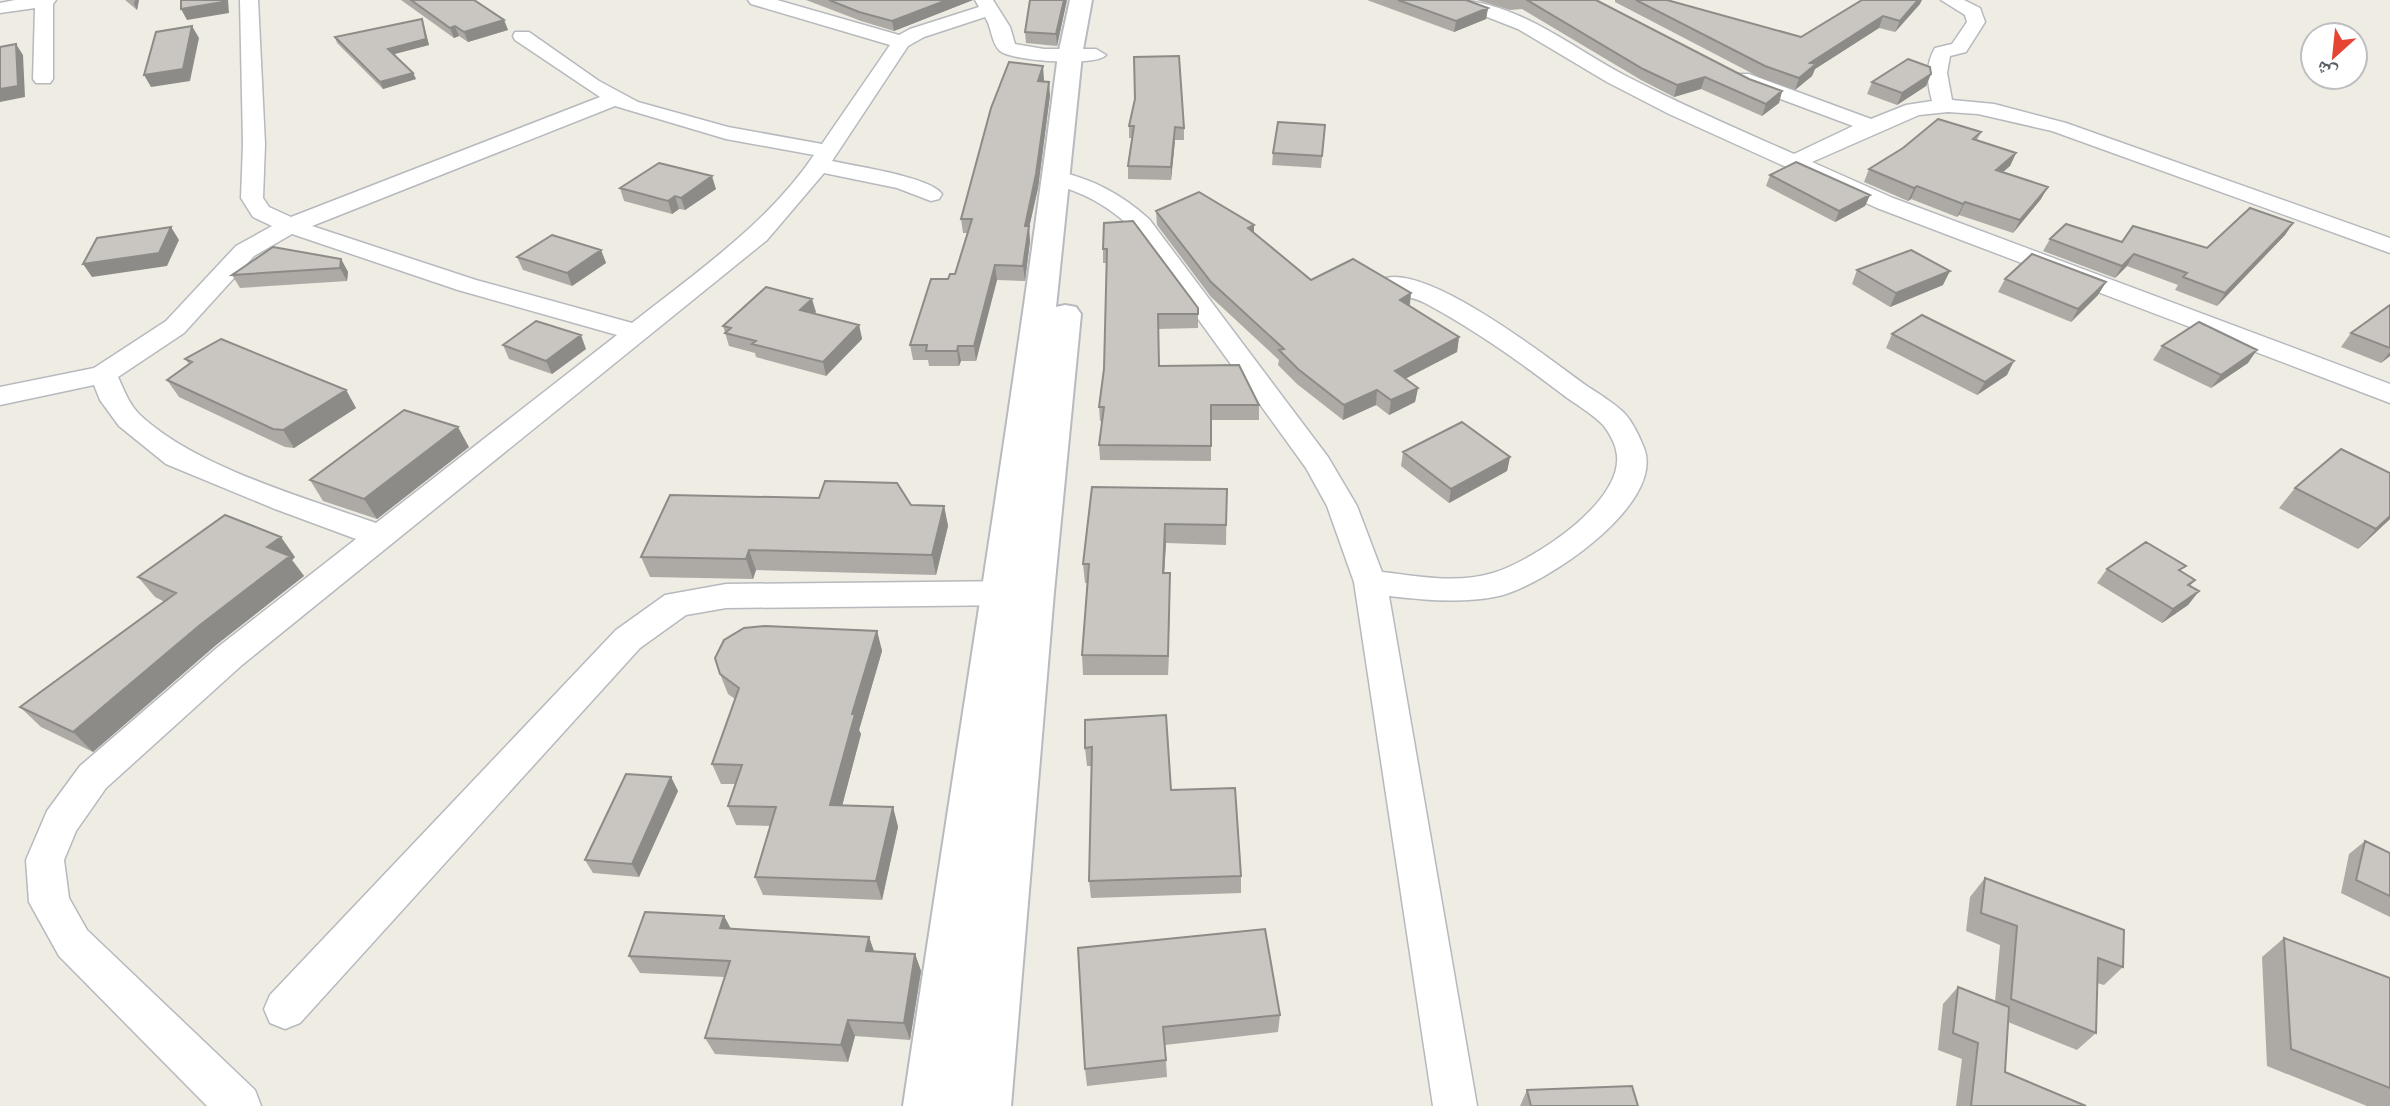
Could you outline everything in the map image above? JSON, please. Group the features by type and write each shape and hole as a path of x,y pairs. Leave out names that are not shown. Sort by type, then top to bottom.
{"main road":[{"path":"984,1106 992,806 1016,593 1021,459 1070,181 1083,55 1081,0"},
{"path":"1083,55 1103,0"},
{"path":"930,1106 992,806"}],"street":[{"path":"0,8 45,0 43,79"},
{"path":"250,0 248,19 254,144 252,198 261,212 290,226 467,285 637,332"},
{"path":"757,0 901,42"},
{"path":"1460,0 1525,26 1614,78 1664,103 1885,203 2390,394"},
{"path":"1944,107 1936,78 1942,52 1959,48 1976,22 1974,12 1950,0"},
{"path":"239,1106 73,943 49,902 45,860 60,823 93,777 230,656 759,235 791,202 901,42 987,4 1001,27 1004,44 1009,49 1044,55 1083,55"},
{"path":"522,36 592,85 631,106 822,158 931,194"},
{"path":"1730,72 1753,84 1871,126"},
{"path":"0,396 103,375 175,327 245,251 290,226 617,98"},
{"path":"1795,163 1871,126 1928,107 1989,110 2059,127 2390,246"},
{"path":"1070,181 1110,197 1141,224 1318,464 1342,506 1370,582 1455,1106"},
{"path":"1370,582 1451,591 1499,584 1543,563 1598,522 1616,503 1631,472 1631,450 1616,421 1500,335 1430,295 1395,283"},
{"path":"103,375 114,400 129,420 177,457 286,502 381,536"},
{"path":"285,1009 628,639 677,604 726,596 1016,593"}],"building":[{"path":"181,0 222,0 223,2 181,9"},
{"path":"411,0 474,0 504,20 464,32 455,26 450,28"},
{"path":"829,0 947,0 892,21"},
{"path":"1030,0 1064,0 1056,34 1025,32"},
{"path":"1398,0 1466,0 1488,8 1456,21"},
{"path":"1527,0 1596,0 1749,79 1782,91 1766,104 1705,77 1677,85 1643,69"},
{"path":"1636,0 1667,0 1801,37 1862,0 1918,0 1900,21 1883,16 1810,63 1816,64 1799,78 1765,66"},
{"path":"422,19 426,39 388,49 413,73 380,82 335,37"},
{"path":"192,26 183,69 144,75 156,32"},
{"path":"16,44 18,86 0,89 0,47"},
{"path":"1179,56 1184,128 1175,127 1171,167 1128,166 1134,126 1129,126 1135,99 1134,57"},
{"path":"1908,59 1930,67 1931,74 1902,93 1872,82"},
{"path":"1009,62 1043,66 1038,81 1049,82 1036,174 1025,226 1029,226 1023,266 995,265 974,346 958,346 957,351 926,351 927,345 910,345 931,279 948,279 950,274 955,274 972,219 961,219 991,108"},
{"path":"1938,119 1981,132 1973,139 2016,153 1996,170 2048,187 2020,220 1965,202 1963,204 1917,186 1914,188 1869,169 1903,148"},
{"path":"1278,122 1325,125 1322,156 1273,153"},
{"path":"1796,162 1870,195 1839,211 1770,175"},
{"path":"659,163 712,176 681,198 675,196 668,201 620,188"},
{"path":"1199,192 1254,225 1248,228 1311,280 1353,259 1411,293 1400,300 1459,337 1395,371 1418,388 1391,400 1377,390 1344,405 1298,369 1279,350 1284,349 1211,282 1156,211"},
{"path":"2250,208 2293,223 2225,293 2183,277 2187,273 2134,254 2122,266 2050,239 2066,224 2122,242 2133,226 2207,248"},
{"path":"1133,221 1198,308 1198,314 1158,314 1159,366 1239,365 1259,405 1211,405 1211,446 1099,445 1104,407 1099,407 1104,369 1107,249 1103,249 1104,223"},
{"path":"171,227 159,253 83,264 97,238"},
{"path":"552,235 601,250 567,273 517,257"},
{"path":"273,247 341,259 340,268 232,275"},
{"path":"1911,250 1950,271 1896,293 1857,270"},
{"path":"2032,254 2106,282 2078,309 2005,279"},
{"path":"766,287 812,299 800,310 859,325 823,362 752,344 756,341 725,333 731,328 723,326"},
{"path":"2390,305 2390,348 2351,333"},
{"path":"1922,315 2014,361 1985,382 1892,334"},
{"path":"536,321 581,335 546,361 503,345"},
{"path":"2199,322 2257,350 2221,375 2162,346"},
{"path":"221,339 346,390 283,430 273,429 167,380 192,362 185,359"},
{"path":"404,410 458,427 364,499 310,480"},
{"path":"1462,422 1510,457 1451,489 1403,452"},
{"path":"2341,449 2390,473 2390,516 2376,529 2295,488"},
{"path":"825,481 897,483 911,505 944,506 932,555 749,550 746,559 641,557 670,495 819,498"},
{"path":"1092,487 1227,489 1226,525 1165,524 1163,573 1170,573 1168,656 1082,655 1089,564 1083,564"},
{"path":"225,515 281,537 267,547 290,556 200,625 73,732 20,707 176,593 138,577"},
{"path":"2146,542 2186,566 2179,570 2195,580 2188,585 2199,591 2173,609 2107,569"},
{"path":"765,626 877,631 852,714 855,714 830,805 893,807 876,881 755,877 776,807 728,806 742,765 712,764 739,688 720,674 715,658 724,640 744,628"},
{"path":"1166,715 1171,790 1235,788 1241,876 1089,881 1092,747 1085,748 1085,720"},
{"path":"626,774 671,777 632,864 585,860"},
{"path":"2365,841 2390,853 2390,896 2356,880"},
{"path":"1985,878 2124,930 2123,967 2098,958 2096,1033 2011,999 2017,926 1981,913"},
{"path":"645,912 724,916 720,928 869,937 866,951 915,954 904,1023 848,1020 841,1045 705,1038 730,961 629,956"},
{"path":"1265,929 1280,1015 1163,1027 1166,1060 1085,1069 1078,948"},
{"path":"2284,938 2390,978 2390,1088 2291,1049"},
{"path":"1958,987 2009,1007 2005,1072 2086,1106 1971,1106 1978,1043 1953,1033"},
{"path":"1632,1086 1638,1106 1531,1106 1527,1090"}]}
